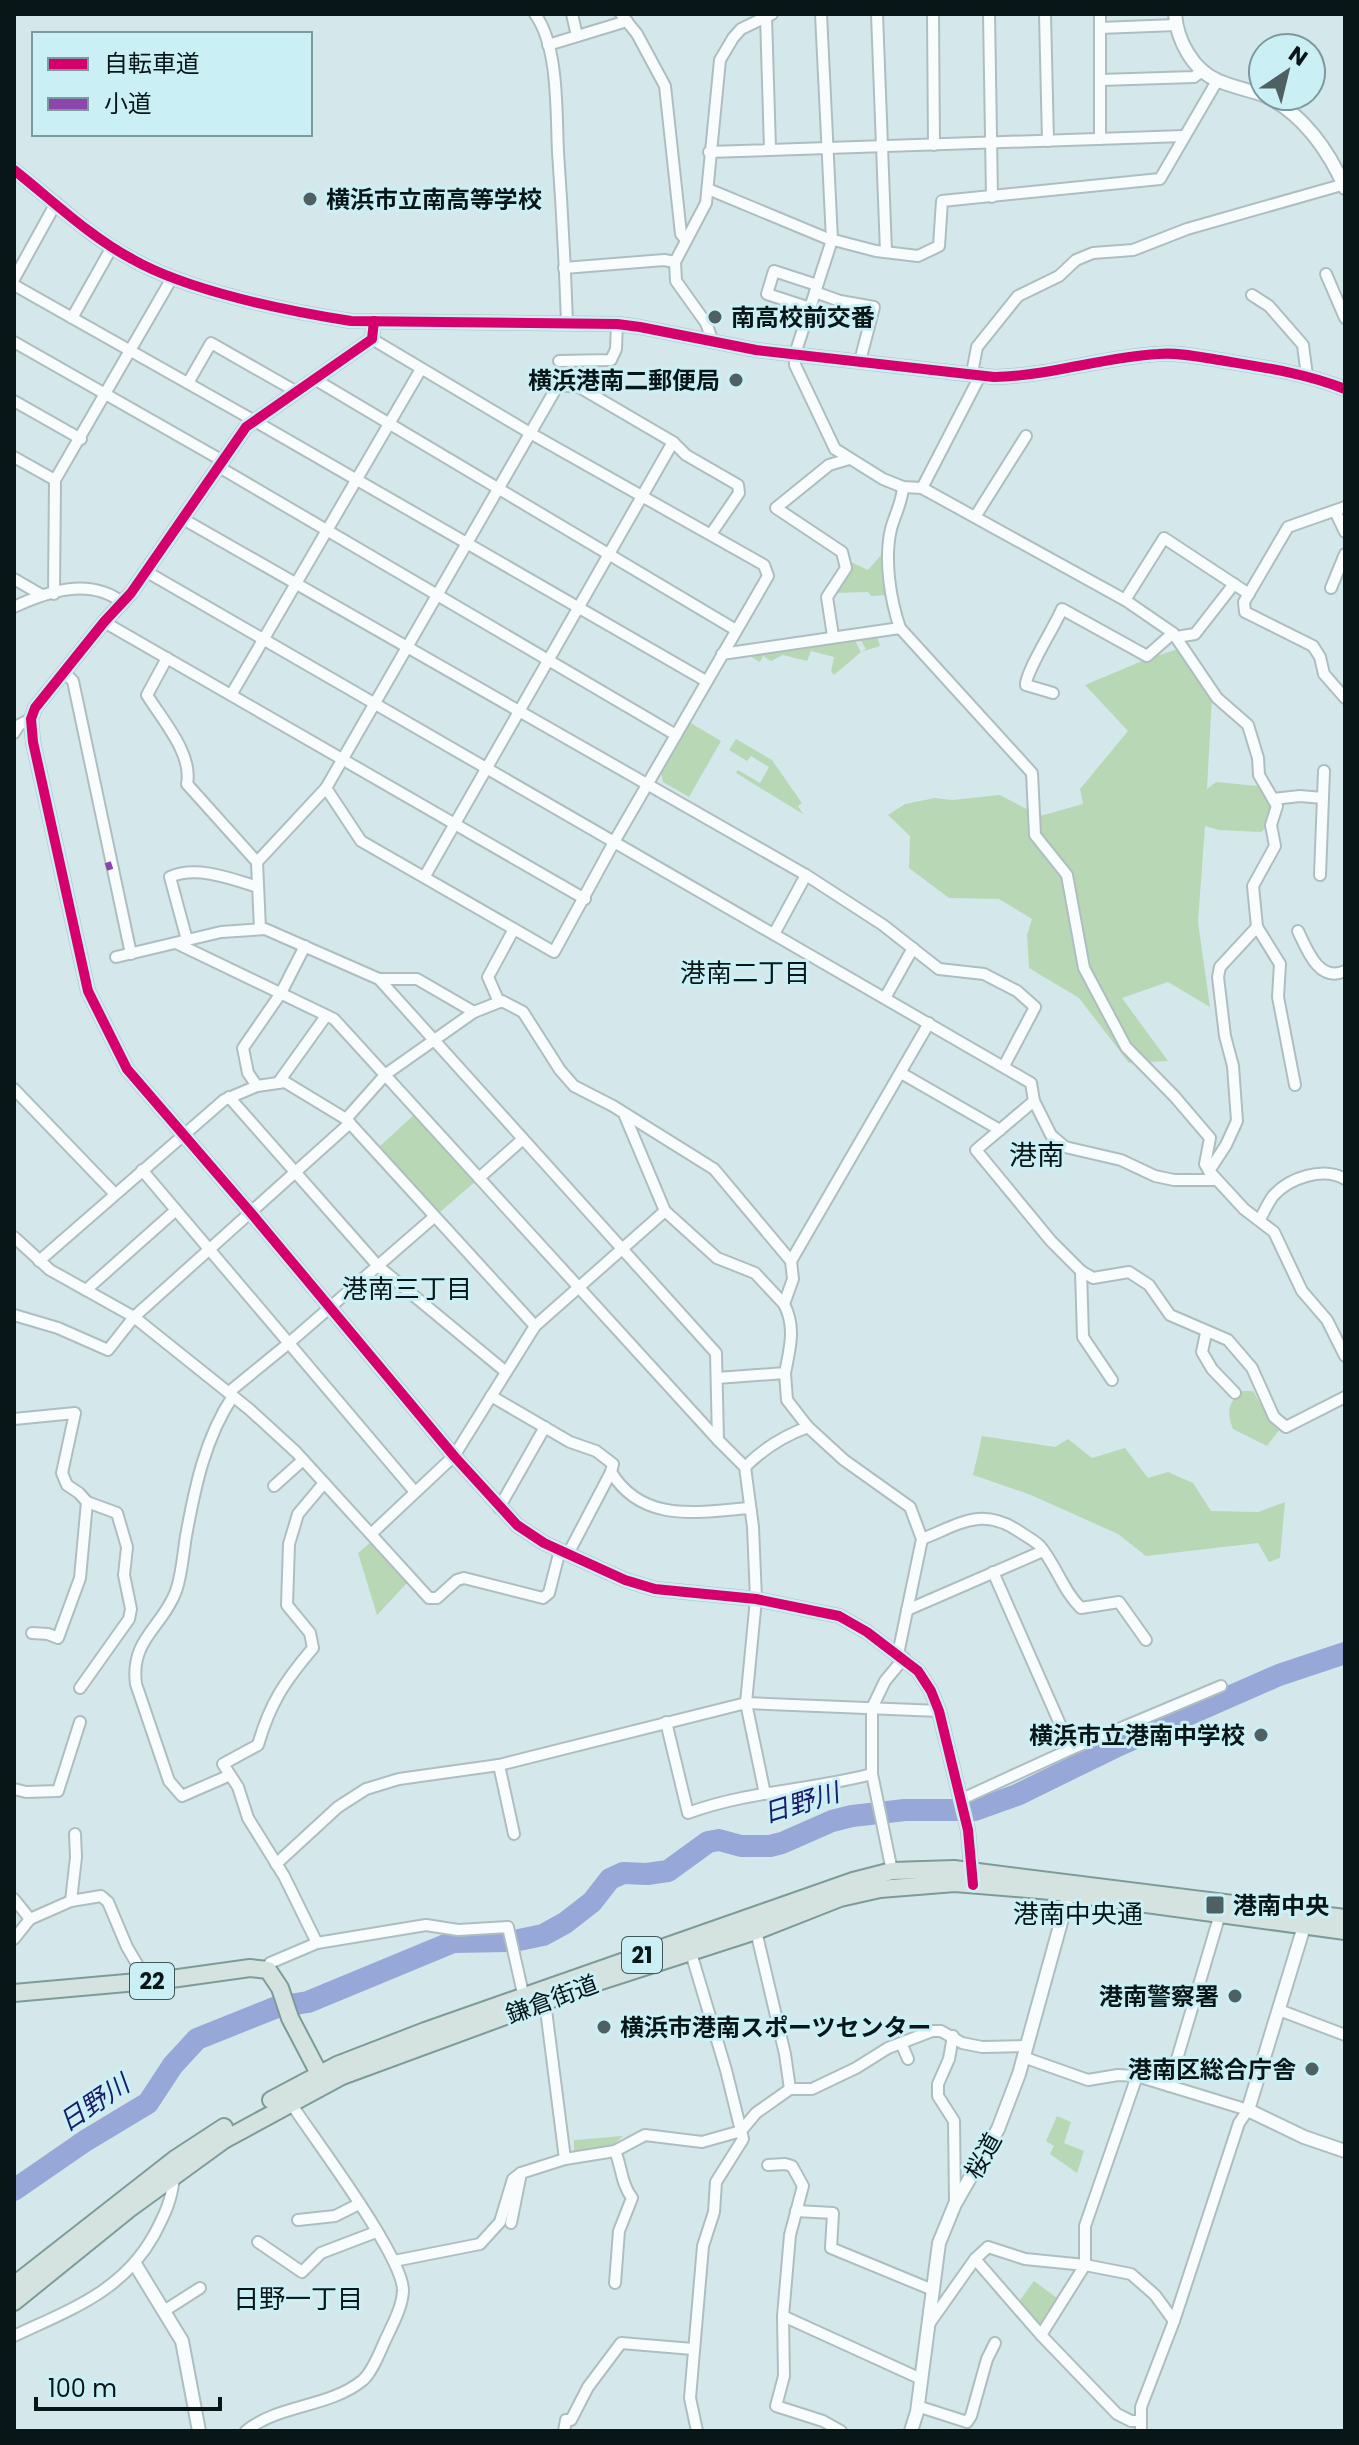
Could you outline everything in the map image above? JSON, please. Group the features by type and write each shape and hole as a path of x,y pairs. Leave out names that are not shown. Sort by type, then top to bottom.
{"main road":[{"name":"鎌倉街道","path":"14,2285 175,2159 263,2104 425,2031 853,1881 892,1871 954,1869 972,1878"},
{"name":"鎌倉街道","path":"14,2302 174,2176 224,2140 290,2102 322,2079 756,1931 840,1898 880,1889 972,1878 1071,1888 1306,1920 1345,1931"},
{"name":"鎌倉街道","path":"1071,1888 1220,1914 1306,1920 1345,1918"},
{"name":"22","path":"14,1993 250,1968 268,1970"},
{"path":"268,1970 280,1988 290,2018 322,2079"}],"street":[{"path":"535,14 541,22 548,45 555,91 567,323"},
{"path":"572,14 577,36"},
{"path":"821,14 832,240 795,354 795,365 835,449 903,487 922,488 1125,600 1175,635 1217,698 1248,725 1258,758 1259,775 1277,806 1271,825 1275,846 1253,886 1257,927 1280,964 1278,997 1295,1085"},
{"path":"877,14 886,252"},
{"path":"933,14 934,145"},
{"path":"989,14 992,197"},
{"path":"1045,14 1048,141"},
{"path":"1100,14 1100,139"},
{"path":"713,342 706,323 676,281 675,262 706,203 720,60 741,29 769,15 770,149"},
{"path":"548,45 624,18 637,34 665,86 681,234 686,240"},
{"path":"1100,28 1175,20 1184,50 1203,70 1217,81 1247,90"},
{"path":"1100,80 1194,77 1203,70"},
{"path":"708,189 832,240 918,256 939,246 942,201 1160,179 1217,81"},
{"path":"922,488 977,374 977,347 1018,296 1059,276 1076,260 1093,253 1133,250 1187,229 1344,185 1319,143 1291,112"},
{"path":"709,152 1184,136"},
{"path":"14,170 129,258 172,278 325,317 374,321 617,324 756,350 977,374 1023,376 1161,353 1307,376 1345,389"},
{"path":"56,203 14,282 706,681"},
{"path":"72,318 112,247"},
{"path":"564,268 664,260 675,262"},
{"path":"810,308 767,294 774,271 840,301 874,307 860,361"},
{"path":"1326,274 1345,318"},
{"path":"54,594 55,480 172,278"},
{"path":"1252,295 1269,306 1303,345 1307,376"},
{"path":"374,321 372,339 253,420 147,572 35,708 31,719 33,742 88,991 127,1069 454,1456 499,1508 522,1528 564,1552 625,1580 655,1589 756,1599 839,1616 901,1656 918,1671 939,1711 967,1823 972,1878"},
{"path":"559,361 611,360 616,349 617,324"},
{"path":"326,788 361,841 554,952 768,576 764,565 530,433 372,339"},
{"path":"14,342 676,735"},
{"path":"188,383 211,343 297,392"},
{"path":"231,695 421,369"},
{"path":"316,380 736,630"},
{"path":"257,862 326,788 558,385 579,387 673,442 686,455 738,485 739,493 711,534"},
{"path":"14,401 81,439"},
{"path":"975,517 1026,436"},
{"path":"425,876 673,442"},
{"path":"14,457 55,480"},
{"path":"833,636 827,597 846,568 842,552 776,508 819,471 849,459"},
{"path":"903,487 902,503 891,529 888,558 895,614 900,628 1032,773 1035,835 1067,875 1084,968 1126,1047 1210,1138 1205,1164 1244,1209 1274,1232 1302,1291 1327,1320 1345,1356"},
{"path":"1345,532 1340,509 1288,527 1244,602 1245,612 1313,646 1320,657 1324,674 1345,698"},
{"path":"183,519 806,875 883,925 939,969 984,974 1017,991 1035,1007 1004,1066"},
{"path":"1125,600 1164,538 1249,594"},
{"path":"1331,588 1345,554"},
{"path":"147,572 1004,1066 1031,1083 1034,1101 1051,1135 1065,1147 1121,1160 1155,1176 1174,1180 1213,1176"},
{"path":"14,579 40,594"},
{"path":"1053,693 1026,685 1025,677 1051,635 1062,609 1147,656 1175,635 1195,634 1234,584"},
{"path":"14,607 40,594 83,587 110,593 123,603"},
{"path":"104,622 585,899"},
{"path":"722,654 900,628"},
{"path":"167,658 147,695 186,759 189,773 187,784 257,862 260,929"},
{"path":"64,672 73,681 131,954"},
{"path":"14,733 19,725 31,719"},
{"path":"1320,875 1324,771"},
{"path":"1273,799 1300,796 1323,798"},
{"path":"182,941 170,877 177,874 219,875 258,887"},
{"path":"774,934 806,875"},
{"path":"1213,1176 1237,1121 1233,1066 1225,1036 1218,977 1220,967 1257,927"},
{"path":"116,957 221,932 265,929 379,979 716,1353 718,1440"},
{"path":"514,929 488,977 499,1002 523,1012 560,1070 574,1086 714,1169 791,1261 793,1279 784,1304"},
{"path":"1298,931 1311,959 1326,973 1337,975 1345,971"},
{"path":"182,941 334,1019 745,1467 756,1599 746,1703 765,1794"},
{"path":"257,1086 248,1073 243,1048 281,993 305,946"},
{"path":"885,998 913,948"},
{"path":"379,979 417,979 474,1012"},
{"path":"14,1315 58,1328 108,1350 134,1317 296,1172 348,1121 386,1074 474,1012 499,1002"},
{"path":"278,1083 326,1016"},
{"path":"791,1261 929,1023"},
{"path":"901,1073 1000,1130"},
{"path":"39,1261 229,1097 257,1086 285,1082 348,1121 535,1326"},
{"path":"14,1089 115,1194"},
{"path":"229,1097 378,1266 506,1372"},
{"path":"1034,1101 976,1150 1051,1241 1081,1271 1093,1278 1129,1272 1149,1285 1170,1315 1228,1340 1252,1368 1274,1417 1286,1427 1345,1397"},
{"path":"624,1114 665,1211 717,1258 755,1273 784,1304 793,1329 785,1373 787,1400 808,1427 844,1460 910,1507 922,1539 901,1656 872,1708 872,1774 892,1871"},
{"path":"479,1178 523,1139"},
{"path":"142,1170 415,1492"},
{"path":"1260,1219 1273,1197 1289,1183 1307,1176 1330,1173 1345,1179"},
{"path":"86,1290 176,1210"},
{"path":"371,1534 454,1456 535,1326 665,1211"},
{"path":"228,1776 182,1796 169,1781 134,1671 140,1646 176,1593 197,1473 231,1394 434,1217"},
{"path":"14,1237 39,1261 134,1317 231,1394 303,1460 429,1598 437,1598 457,1580 464,1578 543,1598 549,1593 564,1552 611,1472 613,1464 596,1451 570,1442 491,1396"},
{"path":"1081,1271 1083,1337 1112,1380"},
{"path":"1206,1333 1202,1352 1212,1369 1235,1393"},
{"path":"717,1378 785,1373"},
{"path":"14,1419 75,1413 62,1473 67,1485 87,1502 117,1513 127,1547 124,1575 131,1609 129,1619 80,1688"},
{"path":"499,1508 545,1427"},
{"path":"745,1467 787,1434 808,1427"},
{"path":"274,1486 303,1460"},
{"path":"611,1472 620,1486 633,1497 663,1510 688,1512 750,1508"},
{"path":"317,1943 248,1818 238,1787 223,1764 258,1745 268,1712 290,1675 313,1648 310,1633 287,1605 289,1553 298,1514 324,1483"},
{"path":"32,1633 58,1638 80,1578 87,1502"},
{"path":"922,1539 967,1521 986,1517 1003,1521 1039,1546 1081,1608 1119,1602 1146,1640"},
{"path":"907,1610 1043,1551"},
{"path":"993,1572 1071,1749"},
{"path":"962,1800 1071,1749 1221,1686"},
{"path":"276,1864 338,1807 366,1789 424,1774 499,1765 746,1703 939,1711"},
{"path":"14,1789 26,1792 58,1791 80,1722"},
{"path":"666,1722 688,1813 765,1794 838,1783 872,1774"},
{"path":"499,1765 514,1834"},
{"path":"71,1901 75,1834"},
{"name":"桜道","path":"911,2431 939,2243 955,2204 998,2129 1024,2052 1071,1888"},
{"path":"14,1939 30,1919 71,1901 101,1896 108,1902 127,1947 147,1981"},
{"path":"14,1899 30,1919"},
{"path":"1169,2086 1220,1914"},
{"path":"975,2259 1041,2335 1117,2414 1141,2426 1141,2407 1174,2321 1239,2123 1248,2110 1306,1920"},
{"path":"268,1970 270,1963 317,1943 426,1925 458,1930 508,1927 524,1998"},
{"path":"756,1931 785,2054 790,2089"},
{"path":"691,1953 743,2139 716,2182 714,2212 703,2246 690,2398 697,2431"},
{"path":"545,2002 565,2159"},
{"path":"1279,2010 1345,2035"},
{"path":"394,2261 480,2244 500,2222 513,2179 521,2173 565,2159 615,2151 645,2135 702,2142 741,2131 756,2113 790,2089 812,2089 901,2043 932,2031 941,2031 962,2043 1024,2052 1088,2080 1118,2075 1137,2076 1248,2110 1304,2137 1345,2151"},
{"path":"953,2036 949,2059 938,2084 938,2096 954,2121 955,2204"},
{"path":"901,2043 908,2059"},
{"path":"1041,2335 1085,2265 1085,2226 1137,2076"},
{"path":"246,2431 262,2418 330,2397 364,2379 396,2317 403,2290 394,2261 290,2102"},
{"path":"615,2151 623,2170 623,2185 632,2198 619,2231 615,2283"},
{"path":"768,2165 792,2166 803,2186 790,2235 783,2316 784,2376 776,2406 823,2421 841,2431"},
{"path":"511,2223 521,2173"},
{"path":"14,2336 109,2288 135,2264 170,2205 174,2176"},
{"path":"298,2220 335,2216 359,2204"},
{"path":"796,2211 833,2213 831,2248 933,2290"},
{"path":"258,2242 302,2272 321,2253 376,2232"},
{"path":"928,2325 975,2259 988,2247 1025,2259 1085,2265 1131,2274 1155,2295 1174,2321"},
{"path":"135,2264 182,2341 199,2431"},
{"path":"164,2311 200,2288"},
{"path":"783,2316 919,2378"},
{"path":"564,2431 566,2420 571,2420 588,2387 621,2343 693,2349"},
{"path":"917,2406 967,2422 995,2343"}],"green space":[{"path":"881,555 887,595 836,593 851,570 851,562 868,570"},
{"path":"877,636 880,646 861,652 866,649 860,639"},
{"path":"854,639 861,652 834,675 831,671 834,657 811,651 807,661 783,655 771,661 763,656 760,662 748,655"},
{"path":"1181,648 1212,697 1207,789 1216,782 1258,786 1271,808 1265,829 1261,832 1219,830 1205,826 1198,922 1210,1007 1168,982 1122,998 1168,1061 1129,1063 1079,998 1029,968 1027,935 1032,919 999,899 949,898 909,868 910,836 888,815 905,804 935,798 952,800 1000,795 1040,816 1083,804 1080,789 1128,731 1085,685"},
{"path":"689,722 721,741 689,797 663,782 661,773"},
{"path":"736,739 772,760 802,803 798,806 803,814 736,773 738,770 760,783 769,767 751,756 747,761 729,750"},
{"path":"415,1114 477,1180 439,1213 380,1146"},
{"path":"1243,1391 1253,1391 1279,1430 1267,1446 1233,1429 1230,1407"},
{"path":"982,1436 1055,1447 1068,1439 1092,1458 1125,1448 1148,1478 1168,1472 1193,1483 1211,1511 1258,1512 1285,1502 1280,1558 1269,1562 1258,1543 1146,1556 1118,1534 1031,1495 973,1475"},
{"path":"371,1542 407,1583 377,1615 358,1553"},
{"path":"1057,2116 1071,2122 1064,2143 1084,2151 1077,2173 1050,2154 1054,2146 1046,2141"},
{"path":"623,2136 612,2146 574,2155 574,2140"},
{"path":"1034,2281 1057,2298 1040,2325 1020,2300"}],"waterway":[{"name":"日野川","path":"14,2190 85,2141 148,2103 173,2065 197,2039 277,2007 308,2002 453,1942 514,1941 543,1935 592,1902 610,1879 623,1873 668,1871 708,1842 719,1840 741,1846 770,1846 852,1816 905,1810 975,1810 1017,1795 1115,1747 1279,1675 1345,1653"}],"marked path":[{"path":"106,867 112,865"}],"cycle path":[{"path":"14,170 101,240 155,270 238,298 351,321 617,324 756,350 994,377 1137,356 1173,354 1283,371 1345,389"},
{"path":"374,321 372,339 246,427 131,593 35,708 31,719 33,742 88,991 127,1069 454,1456 517,1525 544,1543 625,1580 655,1589 756,1599 839,1616 867,1632 918,1671 939,1711 968,1830 973,1885"}],"place":[{"name":"横浜市立南高等学校","path":"310,199"},
{"name":"南高校前交番","path":"715,317"},
{"name":"横浜港南二郵便局","path":"736,380"},
{"name":"横浜市立港南中学校","path":"1261,1735"},
{"name":"港南中央","path":"1215,1905"},
{"name":"港南警察署","path":"1235,1996"},
{"name":"横浜市港南スポーツセンター","path":"604,2027"},
{"name":"港南区総合庁舎","path":"1312,2069"}],"district":[{"name":"港南二丁目","path":"745,973"},
{"name":"港南","path":"1037,1155"},
{"name":"港南三丁目","path":"407,1289"},
{"name":"港南中央通","path":"1078,1914"},
{"name":"日野一丁目","path":"298,2299"}]}
